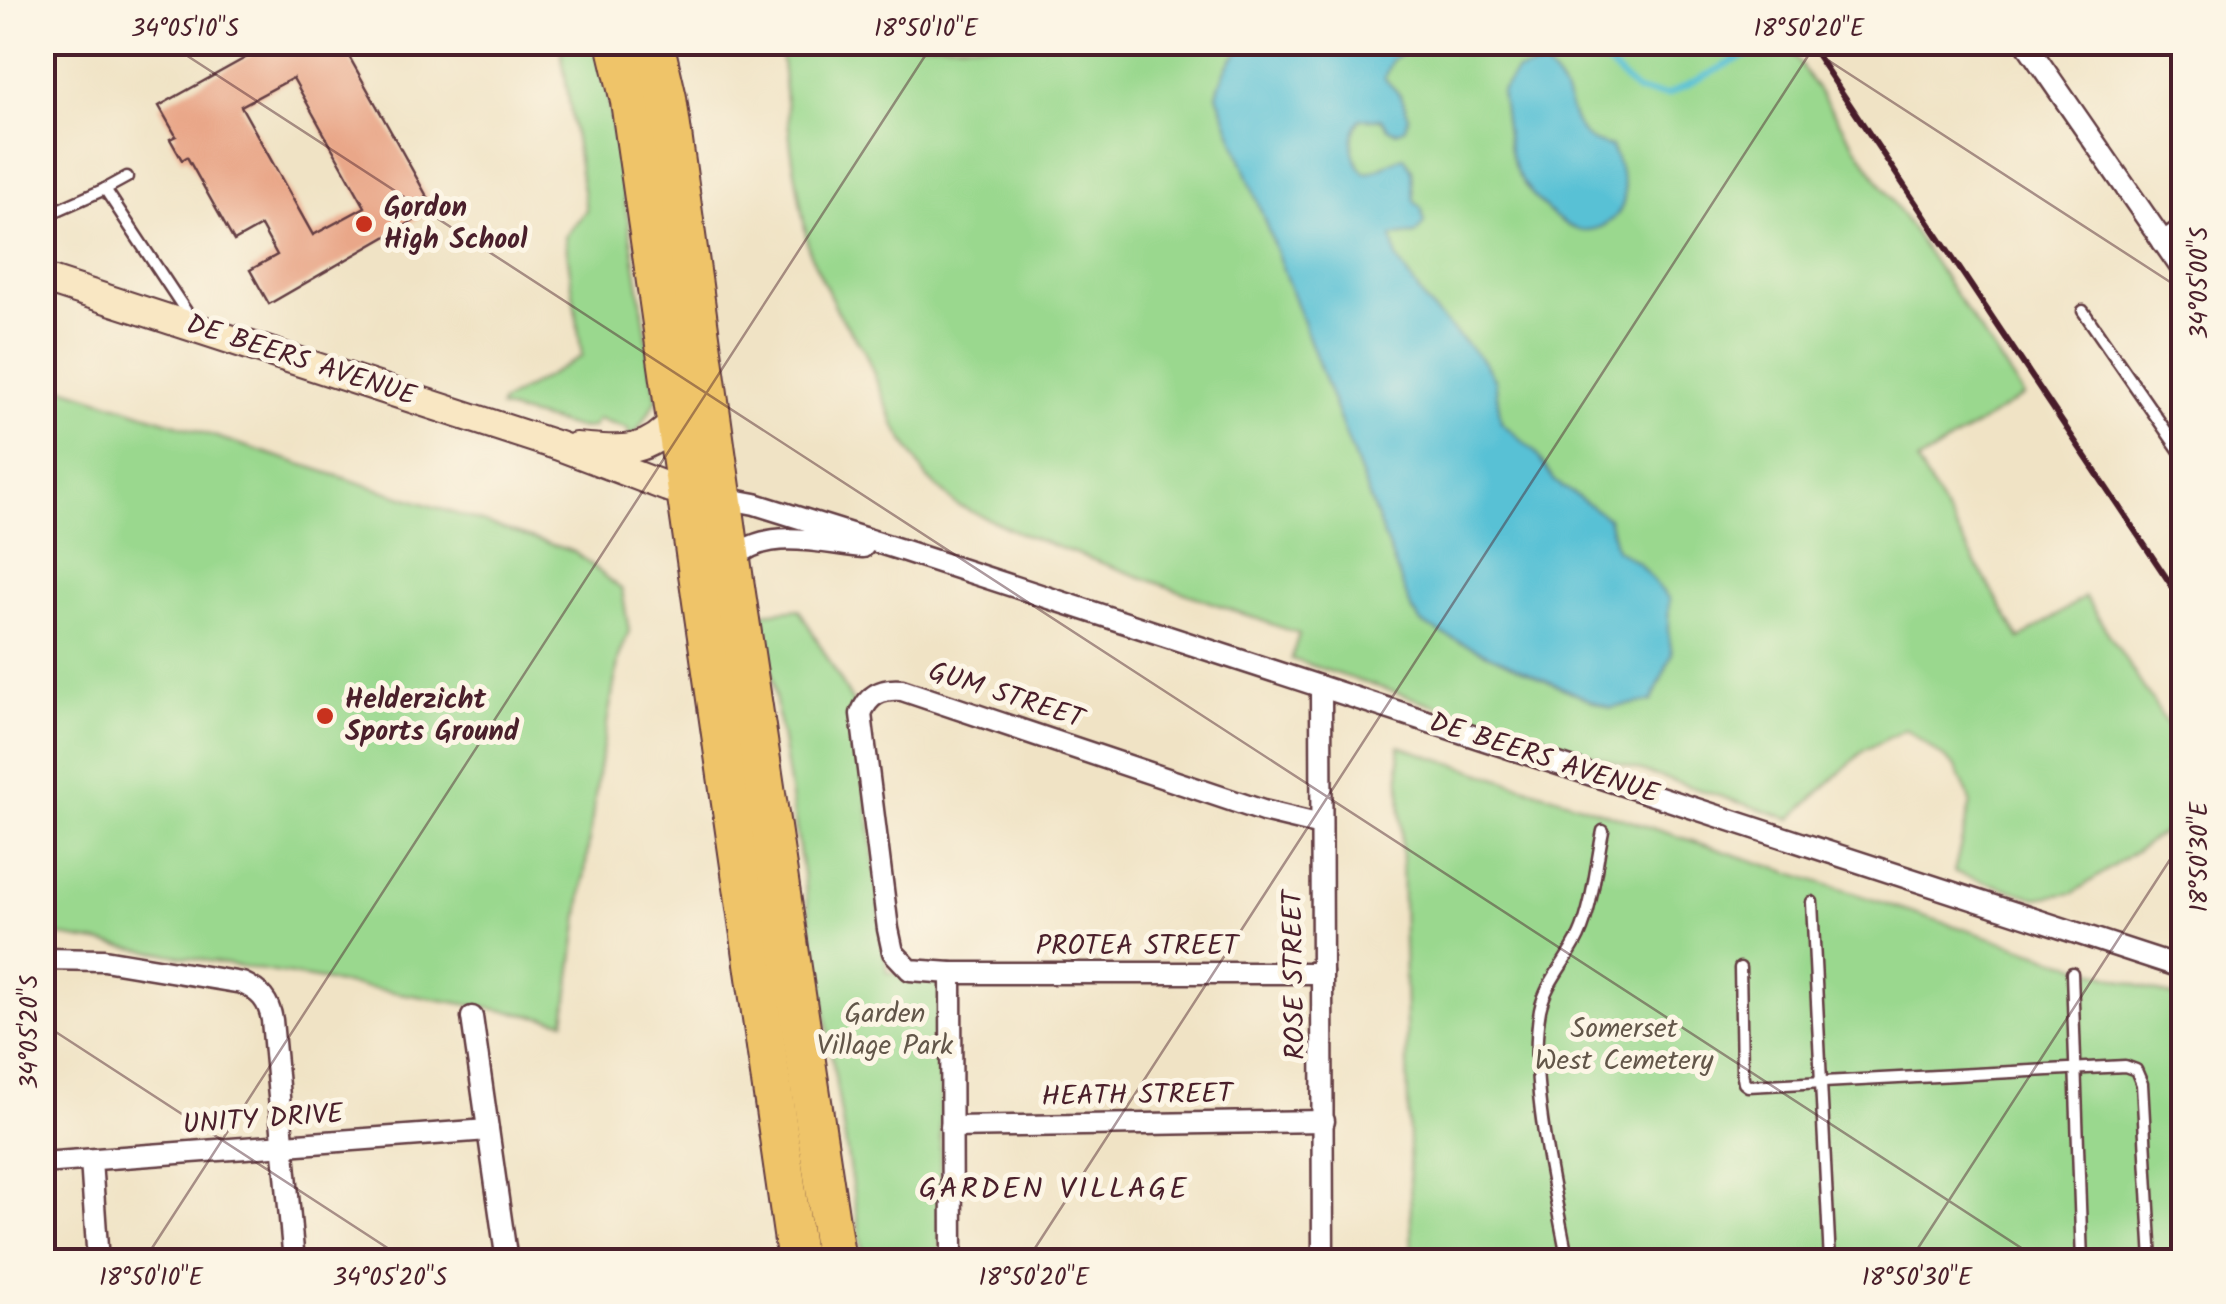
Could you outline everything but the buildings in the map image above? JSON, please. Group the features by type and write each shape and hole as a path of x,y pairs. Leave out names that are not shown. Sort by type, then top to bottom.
{"highway":[{"path":"616,42 630,102 797,1262"},
{"path":"654,42 667,98 731,560 836,1262"}],"street":[{"path":"2025,42 2184,272"},
{"path":"2163,242 2184,228"},
{"name":"DE BEERS AVENUE","path":"42,278 559,446 608,468 685,491 754,504 905,551 2184,968"},
{"name":"DE BEERS AVENUE","path":"559,446 644,447 660,438 675,421"},
{"name":"DE BEERS AVENUE","path":"731,560 744,548 767,539 905,551"},
{"name":"ROSE STREET","path":"1321,687 1323,1262"},
{"name":"GUM STREET","path":"950,973 910,970 893,952 862,742 861,714 878,692 902,690 1263,811 1321,825"},
{"path":"42,959 104,960 242,983 259,992 271,1010 294,1262"},
{"path":"950,973 952,1262"},
{"name":"PROTEA STREET","path":"950,973 1322,973"},
{"path":"472,1018 508,1262"},
{"name":"HEATH STREET","path":"951,1126 1324,1121"},
{"name":"UNITY DRIVE","path":"42,1164 488,1130"},
{"path":"91,1160 98,1262"}],"lane":[{"path":"42,217 127,177"},
{"path":"105,189 196,327"},
{"path":"2083,310 2184,457"},
{"path":"1568,1262 1545,1128 1538,1063 1540,1013 1550,984 1582,928 1603,831"},
{"path":"1812,902 1830,1262"},
{"path":"1740,968 1744,1083 1751,1086 2132,1067 2141,1078 2152,1262"},
{"path":"2072,973 2082,1262"}],"green space":[{"path":"560,43 594,43 608,94 657,400 630,442 628,429 597,419 593,427 582,429 500,408 501,403 582,356 565,237 586,210"},
{"path":"780,43 1786,43 2024,396 1917,462 2020,639 2085,597 2183,749 2183,819 2073,893 2036,898 1954,872 1971,802 1956,767 1906,729 1863,751 1791,819 1291,659 1299,634 1024,535 957,505 927,478 895,426 864,350 840,316 809,252 791,148"},
{"name":"Helderzicht Sports Ground","path":"42,381 575,552 622,590 629,631 619,657 598,774 565,1021 43,933"},
{"name":"Garden Village Park","path":"799,609 857,709 887,972 941,984 940,1261 864,1261 762,613"},
{"name":"Somerset West Cemetery","path":"1399,746 2183,1000 2183,1261 1412,1261"}],"water":[{"path":"1248,43 1396,43 1400,55 1392,60 1384,78 1401,96 1409,116 1405,128 1397,132 1381,119 1360,119 1354,133 1353,153 1365,173 1404,157 1412,170 1414,201 1422,209 1424,223 1415,234 1392,236 1397,259 1427,304 1485,363 1495,381 1501,422 1534,451 1555,481 1608,518 1616,549 1638,563 1669,599 1672,654 1652,701 1610,708 1438,632 1422,623 1411,608 1217,95 1228,66"},
{"path":"1543,66 1560,84 1580,131 1611,147 1620,167 1624,188 1621,208 1600,227 1580,230 1560,220 1530,191 1515,167 1501,92 1517,71"}],"waterway":[{"path":"1398,48 1421,42"},
{"path":"1585,42 1637,92 1667,95 1772,42"}],"railway":[{"path":"1808,42 2184,604"}],"place":[{"name":"Gordon High School","path":"364,224"},
{"name":"Helderzicht Sports Ground","path":"325,716"}],"district":[{"name":"GARDEN VILLAGE","path":"1054,1190"}]}
